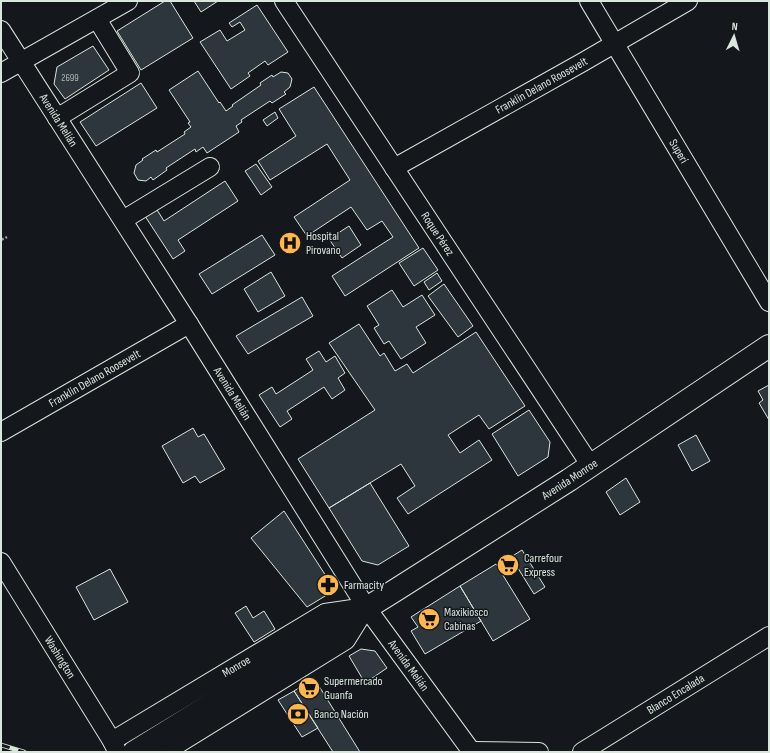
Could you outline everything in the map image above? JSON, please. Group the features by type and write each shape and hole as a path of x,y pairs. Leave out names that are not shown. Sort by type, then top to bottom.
{"main road":[{"name":"Avenida Monroe","path":"366,607 591,466 769,346"},
{"name":"Monroe","path":"134,752 366,607"}],"street":[{"path":"1,73 128,1"},
{"name":"Roque Pérez","path":"284,1 591,466"},
{"name":"Superí","path":"588,1 769,302"},
{"name":"Franklin Delano Roosevelt","path":"394,168 614,45 688,1"},
{"path":"57,118 130,73 97,19"},
{"name":"Avenida Melián","path":"1,30 189,324 366,607 472,752"},
{"path":"123,220 210,167"},
{"name":"Franklin Delano Roosevelt","path":"1,432 189,324"},
{"name":"Washington","path":"1,562 115,746"},
{"path":"165,752 346,640 366,607"},
{"name":"Monroe","path":"115,746 325,613 366,607"},
{"name":"Blanco Encalada","path":"582,752 769,636"},
{"path":"472,752 539,752"}],"path":[{"path":"1,240 7,237"}],"building":[{"path":"165,1 170,1 193,38 141,70 117,31"},
{"path":"194,1 218,1 201,12"},
{"path":"257,5 288,52 268,65 265,61 248,73 250,76 231,89 200,42 220,30 227,41 245,30 240,22 232,27 229,23"},
{"path":"93,46 109,70 65,99 54,84 57,67"},
{"path":"198,71 226,111 272,75 273,77 281,72 288,73 292,79 290,87 284,92 286,94 272,103 270,101 241,120 242,122 236,126 239,132 207,153 203,147 196,152 195,149 166,168 167,170 153,180 151,177 146,181 138,180 134,173 136,165 143,160 142,159 156,150 157,152 185,134 184,132 191,127 188,123 190,122 169,90"},
{"path":"141,83 157,108 96,146 80,122"},
{"path":"314,87 419,248 345,296 332,276 393,237 382,221 367,230 351,207 307,236 294,217 350,180 327,144 270,180 258,161 296,136 279,109"},
{"path":"275,112 278,118 267,126 263,120"},
{"path":"256,164 272,187 261,195 245,171"},
{"path":"225,181 238,201 178,240 185,251 173,259 143,213 154,205 164,221"},
{"path":"349,226 361,245 342,258 329,239"},
{"path":"262,235 275,255 212,294 199,274"},
{"path":"423,248 438,270 414,286 399,263"},
{"path":"271,272 285,296 258,312 244,289"},
{"path":"437,273 442,281 429,290 424,282"},
{"path":"444,284 473,326 458,337 428,296"},
{"path":"392,290 403,307 422,295 435,315 416,327 426,343 401,359 389,341 384,344 374,328 379,325 367,306"},
{"path":"302,297 313,316 248,354 236,336"},
{"path":"359,324 380,356 384,353 395,371 407,364 413,373 476,332 525,406 489,429 479,415 448,435 460,453 479,440 492,460 408,514 397,498 415,486 401,464 329,508 298,459 375,410 329,343"},
{"path":"319,351 326,362 335,356 345,373 338,378 345,390 332,399 324,387 287,411 292,419 280,427 259,395 272,387 276,394 313,370 306,359"},
{"path":"769,385 769,420 759,403 763,400 758,391"},
{"path":"529,410 550,442 548,457 518,476 492,434"},
{"path":"193,428 198,437 204,434 225,469 200,483 195,476 183,483 162,446"},
{"path":"696,435 710,461 692,471 678,445"},
{"path":"626,478 640,502 620,515 606,492"},
{"path":"370,483 409,546 378,565 362,561 329,508"},
{"path":"284,511 335,590 307,607 251,538"},
{"path":"522,550 545,587 534,594 511,557"},
{"path":"496,564 530,619 493,641 460,586"},
{"path":"110,569 128,602 94,620 76,587"},
{"path":"460,586 481,621 425,654 411,631 418,627 411,617"},
{"path":"246,606 253,618 264,611 275,629 254,642 235,613"},
{"path":"361,649 375,651 387,668 365,683 349,656"},
{"path":"314,678 360,752 333,752 294,691"},
{"name":"Banco Nación","path":"294,691 318,728 302,737 278,700"}],"railway":[{"path":"1,745 24,752"}],"place":[{"name":"Hospital Pirovano","path":"290,243"},
{"name":"Carrefour Express","path":"508,565"},
{"name":"Farmacity","path":"328,585"},
{"name":"Maxikiosco Cabinas","path":"429,619"},
{"name":"Supermercado Guanfa","path":"309,688"},
{"name":"Banco Nación","path":"298,714"}]}
